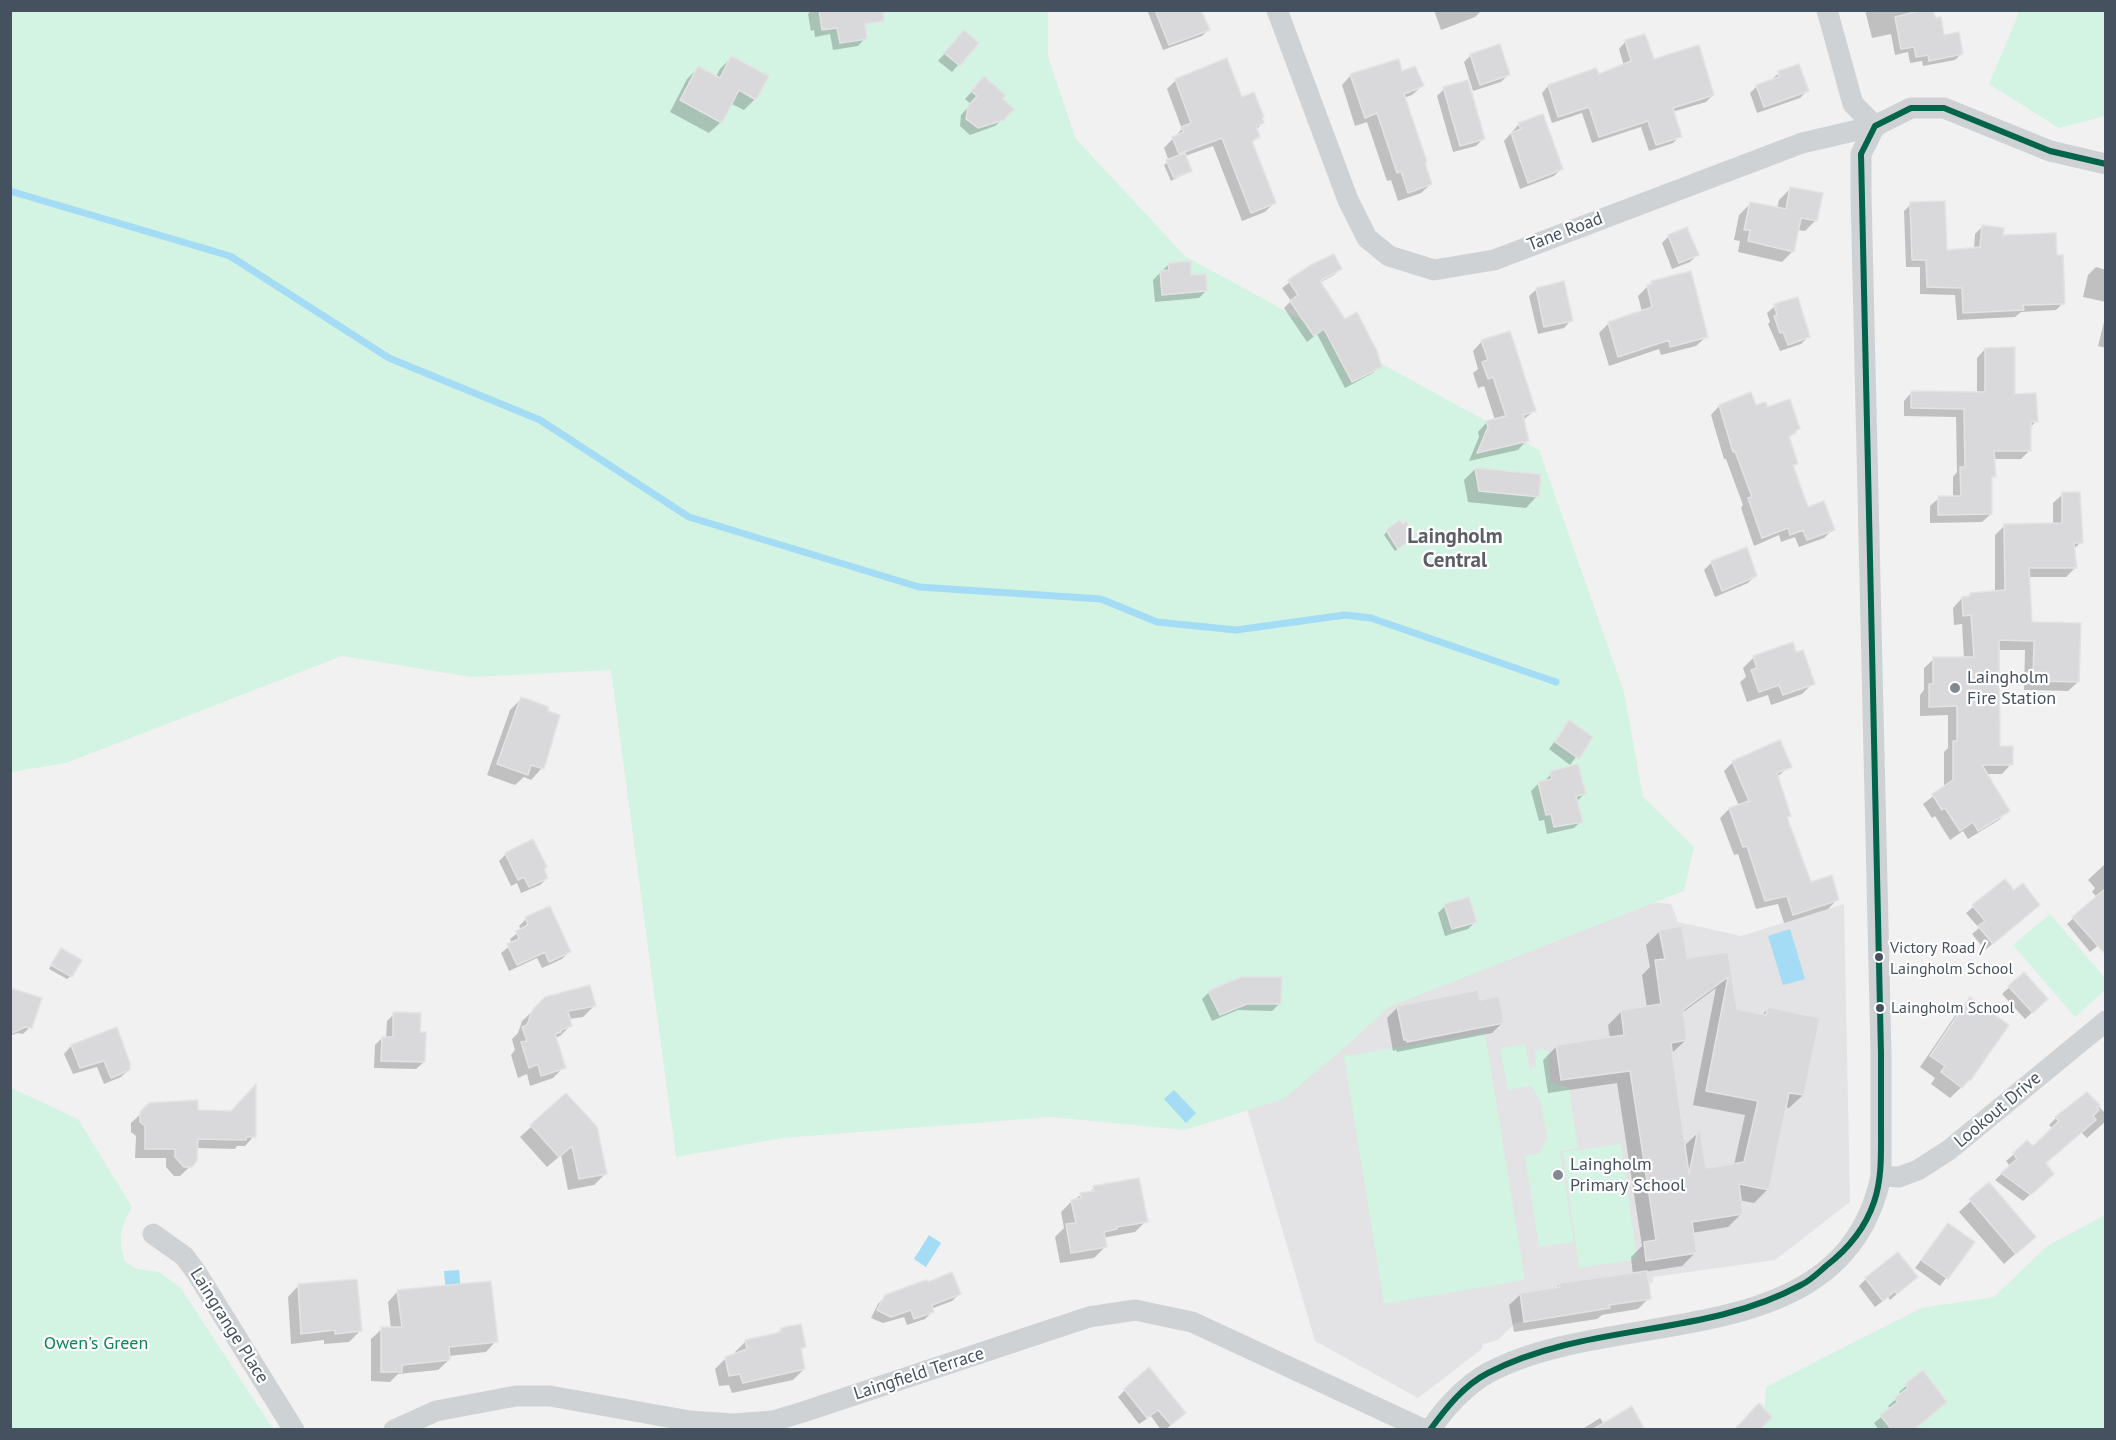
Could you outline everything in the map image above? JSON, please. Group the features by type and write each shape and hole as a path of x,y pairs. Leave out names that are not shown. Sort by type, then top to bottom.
{"street":[{"name":"Tane Road","path":"1277,10 1344,189 1367,238 1389,256 1434,270 1494,260 1802,143 1875,126 1911,108 1944,108 2050,151 2105,165"},
{"path":"1430,1430 1453,1401 1469,1387 1487,1374 1509,1363 1567,1346 1716,1318 1777,1299 1804,1285 1826,1270 1860,1233 1870,1215 1881,1176 1881,1053 1861,194 1861,154 1875,126 1853,104 1827,10"},
{"name":"Lookout Drive","path":"1881,1176 1899,1177 1918,1170 1949,1150 2106,1021"},
{"name":"Laingrange Place","path":"153,1234 184,1256 196,1272 294,1430"},
{"name":"Laingfield Terrace","path":"394,1430 436,1411 516,1396 550,1396 690,1420 733,1424 773,1421 1089,1317 1134,1310 1192,1322 1425,1430"}],"shaded area":[{"name":"Laingholm Primary School","path":"1640,901 1671,904 1678,922 1741,936 1844,904 1850,1202 1775,1260 1653,1277 1653,1282 1610,1305 1610,1308 1515,1323 1498,1340 1483,1344 1482,1349 1418,1398 1315,1341 1227,1041"}],"green space":[{"path":"1048,10 1048,57 1076,139 1185,256 1539,450 1624,692 1643,797 1694,847 1684,891 1389,1007 1284,1099 1185,1130 1052,1117 782,1138 676,1157 611,670 472,677 342,656 66,763 11,772 11,11"},
{"path":"2018,11 2105,11 2105,116 2059,128 1989,84"},
{"path":"2050,914 2105,978 2105,990 2075,1017 2013,945"},
{"path":"1485,1033 1525,1280 1384,1304 1344,1056"},
{"path":"1525,1044 1530,1070 1536,1067 1535,1052 1542,1049 1548,1050 1551,1082 1569,1088 1578,1148 1560,1151 1574,1242 1539,1247 1525,1156 1540,1153 1547,1137 1541,1103 1532,1086 1508,1090 1500,1048"},
{"name":"Owen's Green","path":"11,1088 78,1119 132,1207 121,1233 125,1262 137,1269 159,1272 180,1287 273,1429 11,1429"},
{"path":"1621,1144 1637,1259 1579,1268 1563,1152"},
{"path":"2105,1215 2105,1429 1763,1430 1766,1387 1921,1308 1994,1297 2047,1246"}],"water":[{"path":"1790,929 1805,979 1783,985 1768,936"},
{"path":"1174,1090 1196,1113 1186,1123 1164,1099"},
{"path":"929,1235 941,1243 926,1267 914,1259"},
{"path":"459,1270 462,1303 447,1305 444,1271"}],"building":[{"path":"819,10 883,10 884,21 865,24 867,39 840,43 837,28 822,30"},
{"path":"1155,10 1201,10 1210,30 1169,45"},
{"path":"1932,10 1936,18 1941,17 1944,35 1959,32 1963,54 1929,61 1928,55 1916,57 1914,47 1901,49 1895,17"},
{"path":"964,30 979,43 960,66 944,53"},
{"path":"1645,34 1654,59 1699,45 1714,95 1673,108 1682,137 1656,145 1648,121 1599,137 1589,107 1558,117 1548,85 1596,68 1599,74 1631,61 1625,40"},
{"path":"1500,44 1510,75 1480,85 1470,54"},
{"path":"731,56 769,76 756,100 739,90 722,123 680,100 698,66 720,78"},
{"path":"1227,58 1242,97 1254,92 1264,117 1262,118 1264,123 1256,126 1260,137 1252,141 1276,203 1251,213 1222,138 1179,154 1172,137 1184,132 1181,127 1191,123 1175,79"},
{"path":"1399,59 1402,71 1415,66 1424,86 1404,94 1432,184 1408,193 1401,171 1397,173 1377,113 1365,118 1350,74"},
{"path":"1799,64 1809,91 1764,107 1756,85 1779,77 1778,71"},
{"path":"984,76 1006,96 1003,99 1014,109 1004,120 978,128 966,119 968,106 977,96 971,91"},
{"path":"1468,80 1485,139 1460,146 1443,87"},
{"path":"1543,114 1563,169 1528,183 1511,133 1521,129 1518,123"},
{"path":"1185,153 1192,171 1174,178 1166,160"},
{"path":"1790,187 1823,193 1817,221 1801,218 1794,252 1748,241 1750,230 1744,230 1750,202 1786,209"},
{"path":"1945,201 1947,250 1980,247 1982,225 2004,228 2003,235 2056,233 2057,255 2063,255 2065,304 2023,305 2024,310 1963,313 1962,288 1927,287 1926,260 1912,260 1910,202"},
{"path":"1687,227 1699,255 1679,263 1668,235"},
{"path":"1334,254 1342,269 1320,281 1345,319 1357,312 1377,351 1382,367 1352,382 1324,329 1314,336 1290,301 1298,295 1288,280 1309,266"},
{"path":"1191,261 1191,275 1206,274 1207,291 1162,295 1160,271 1169,270 1168,263"},
{"path":"1691,271 1708,337 1670,347 1669,340 1618,357 1608,322 1652,307 1647,285 1652,284 1651,281"},
{"path":"1564,281 1573,321 1544,327 1536,288"},
{"path":"1798,297 1810,337 1788,345 1783,332 1780,333 1774,316 1777,315 1774,304"},
{"path":"1510,331 1536,411 1523,415 1529,441 1477,453 1488,427 1486,421 1506,416 1493,377 1488,379 1482,362 1488,360 1481,340"},
{"path":"2015,347 2015,394 2036,393 2038,422 2031,422 2031,451 1994,451 1996,477 1992,477 1992,514 1938,515 1938,496 1961,496 1960,467 1965,467 1964,409 1911,408 1911,391 1985,392 1985,348"},
{"path":"1751,392 1756,405 1766,402 1767,407 1790,399 1800,429 1789,436 1798,464 1793,465 1808,507 1824,501 1835,530 1807,540 1803,530 1790,535 1788,528 1762,538 1748,498 1752,497 1735,451 1733,452 1719,405"},
{"path":"1475,468 1541,474 1539,497 1479,491"},
{"path":"2062,492 2080,492 2083,543 2074,543 2077,568 2029,568 2032,622 2081,623 2079,682 2033,681 2034,641 1999,640 2000,746 2013,746 2013,765 1982,765 2010,811 1978,831 1973,822 1960,831 1945,808 1942,810 1932,794 1953,780 1953,741 1957,741 1957,706 1929,707 1929,684 1933,684 1933,657 1974,657 1971,615 1963,616 1962,597 1970,596 1970,593 2005,590 2004,524 2062,523"},
{"path":"1400,520 1403,524 1406,521 1415,536 1398,549 1386,530"},
{"path":"1747,547 1757,576 1722,591 1711,561"},
{"path":"1793,642 1796,652 1803,650 1815,684 1783,695 1779,685 1759,692 1751,670 1757,668 1753,656"},
{"path":"521,697 549,707 548,711 560,715 544,769 531,765 528,775 497,764"},
{"path":"1569,720 1593,737 1579,759 1555,742"},
{"path":"1780,740 1792,767 1777,773 1791,816 1787,817 1811,882 1832,875 1839,900 1793,915 1787,896 1765,901 1747,846 1743,847 1729,808 1749,801 1732,761"},
{"path":"1578,764 1586,794 1576,796 1583,822 1554,827 1551,814 1546,815 1538,782 1552,779 1550,772"},
{"path":"533,839 547,867 544,869 548,878 529,887 524,877 518,880 505,853"},
{"path":"2005,879 2014,890 2023,883 2040,905 1993,944 1978,926 1985,921 1972,905"},
{"path":"2106,888 2106,955 2072,917"},
{"path":"1469,897 1477,922 1452,929 1444,904"},
{"path":"550,906 571,952 549,962 545,952 517,965 507,944 519,939 516,931 528,925 525,917"},
{"path":"1682,926 1687,958 1728,952 1737,1009 1766,1015 1768,1007 1820,1018 1804,1095 1789,1093 1769,1190 1739,1184 1743,1214 1692,1222 1697,1253 1646,1261 1644,1242 1656,1240 1630,1071 1561,1080 1556,1045 1624,1035 1621,1010 1661,1004 1655,960 1665,959 1659,930","holes":["1728,977 1706,1091 1758,1101 1744,1162 1706,1168 1700,1130 1698,1130 1689,1174 1671,1043 1687,1040 1683,1010"]},
{"path":"61,948 82,960 72,977 51,965"},
{"path":"2024,972 2048,999 2033,1013 2008,986"},
{"path":"1241,977 1282,977 1281,1004 1247,1004 1220,1015 1208,991"},
{"path":"590,985 596,1006 568,1011 572,1026 555,1034 566,1068 541,1076 538,1064 529,1068 521,1042 527,1041 522,1027 527,1025 533,1009 545,997"},
{"path":"10,988 42,998 32,1028 25,1027 10,1034"},
{"path":"1478,990 1480,1000 1499,996 1504,1023 1407,1042 1404,1040 1397,1006"},
{"path":"1970,997 2009,1025 1970,1081 1962,1088 1941,1072 1945,1066 1930,1056"},
{"path":"393,1012 421,1013 420,1032 426,1032 425,1062 381,1061 382,1037 393,1037"},
{"path":"117,1027 130,1063 130,1070 111,1078 104,1061 80,1068 71,1045"},
{"path":"256,1084 256,1137 246,1137 246,1140 198,1139 197,1161 192,1167 184,1167 175,1157 175,1149 145,1149 145,1126 140,1122 140,1112 149,1103 198,1100 198,1110 231,1111"},
{"path":"2087,1092 2100,1105 2097,1107 2099,1110 2093,1116 2096,1120 2046,1163 2054,1174 2031,1195 2001,1173 2017,1159 2013,1153 2027,1140 2033,1146 2059,1121 2055,1117"},
{"path":"566,1093 597,1127 607,1174 579,1179 572,1146 559,1157 530,1125"},
{"path":"1139,1178 1148,1222 1117,1227 1117,1229 1104,1232 1107,1247 1071,1253 1066,1224 1076,1223 1071,1200 1081,1198 1080,1193 1094,1191 1093,1186"},
{"path":"1989,1182 2036,1237 2016,1254 1969,1199"},
{"path":"1948,1223 1975,1242 1948,1279 1921,1260"},
{"path":"1898,1252 1918,1277 1897,1294 1895,1291 1883,1301 1865,1278"},
{"path":"1647,1271 1651,1299 1524,1322 1520,1293 1560,1287 1559,1283"},
{"path":"952,1272 961,1294 932,1305 934,1312 914,1319 911,1310 891,1317 877,1310 885,1295"},
{"path":"357,1279 362,1331 335,1334 335,1330 301,1334 298,1284"},
{"path":"491,1281 498,1342 449,1347 450,1360 402,1365 402,1372 381,1372 381,1327 402,1327 397,1290"},
{"path":"801,1324 806,1347 801,1348 805,1369 743,1383 740,1374 729,1376 725,1357 747,1349 745,1340 782,1332 781,1328"},
{"path":"1149,1367 1186,1413 1171,1425 1158,1410 1147,1418 1124,1389"},
{"path":"1923,1370 1947,1402 1914,1430 1892,1430 1880,1415 1898,1402 1894,1398 1908,1388 1905,1384"},
{"path":"1759,1403 1772,1417 1760,1430 1734,1430"},
{"path":"1632,1406 1645,1430 1592,1430"}],"waterway":[{"path":"10,191 230,256 389,358 540,420 689,517 919,587 1101,599 1157,622 1236,630 1345,615 1371,618 1556,682"}],"transit line":[{"path":"1430,1430 1449,1405 1471,1384 1488,1373 1526,1357 1565,1345 1725,1314 1764,1302 1801,1285 1842,1253 1866,1221 1877,1193 1880,1175 1881,1053 1861,154 1875,126 1911,108 1944,108 2050,151 2106,164"}],"place":[{"name":"Laingholm Fire Station","path":"1955,688"},
{"name":"Victory Road / Laingholm School","path":"1879,957"},
{"name":"Laingholm School","path":"1880,1008"},
{"name":"Laingholm Primary School","path":"1558,1175"}],"district":[{"name":"Laingholm Central","path":"1455,549"}]}
